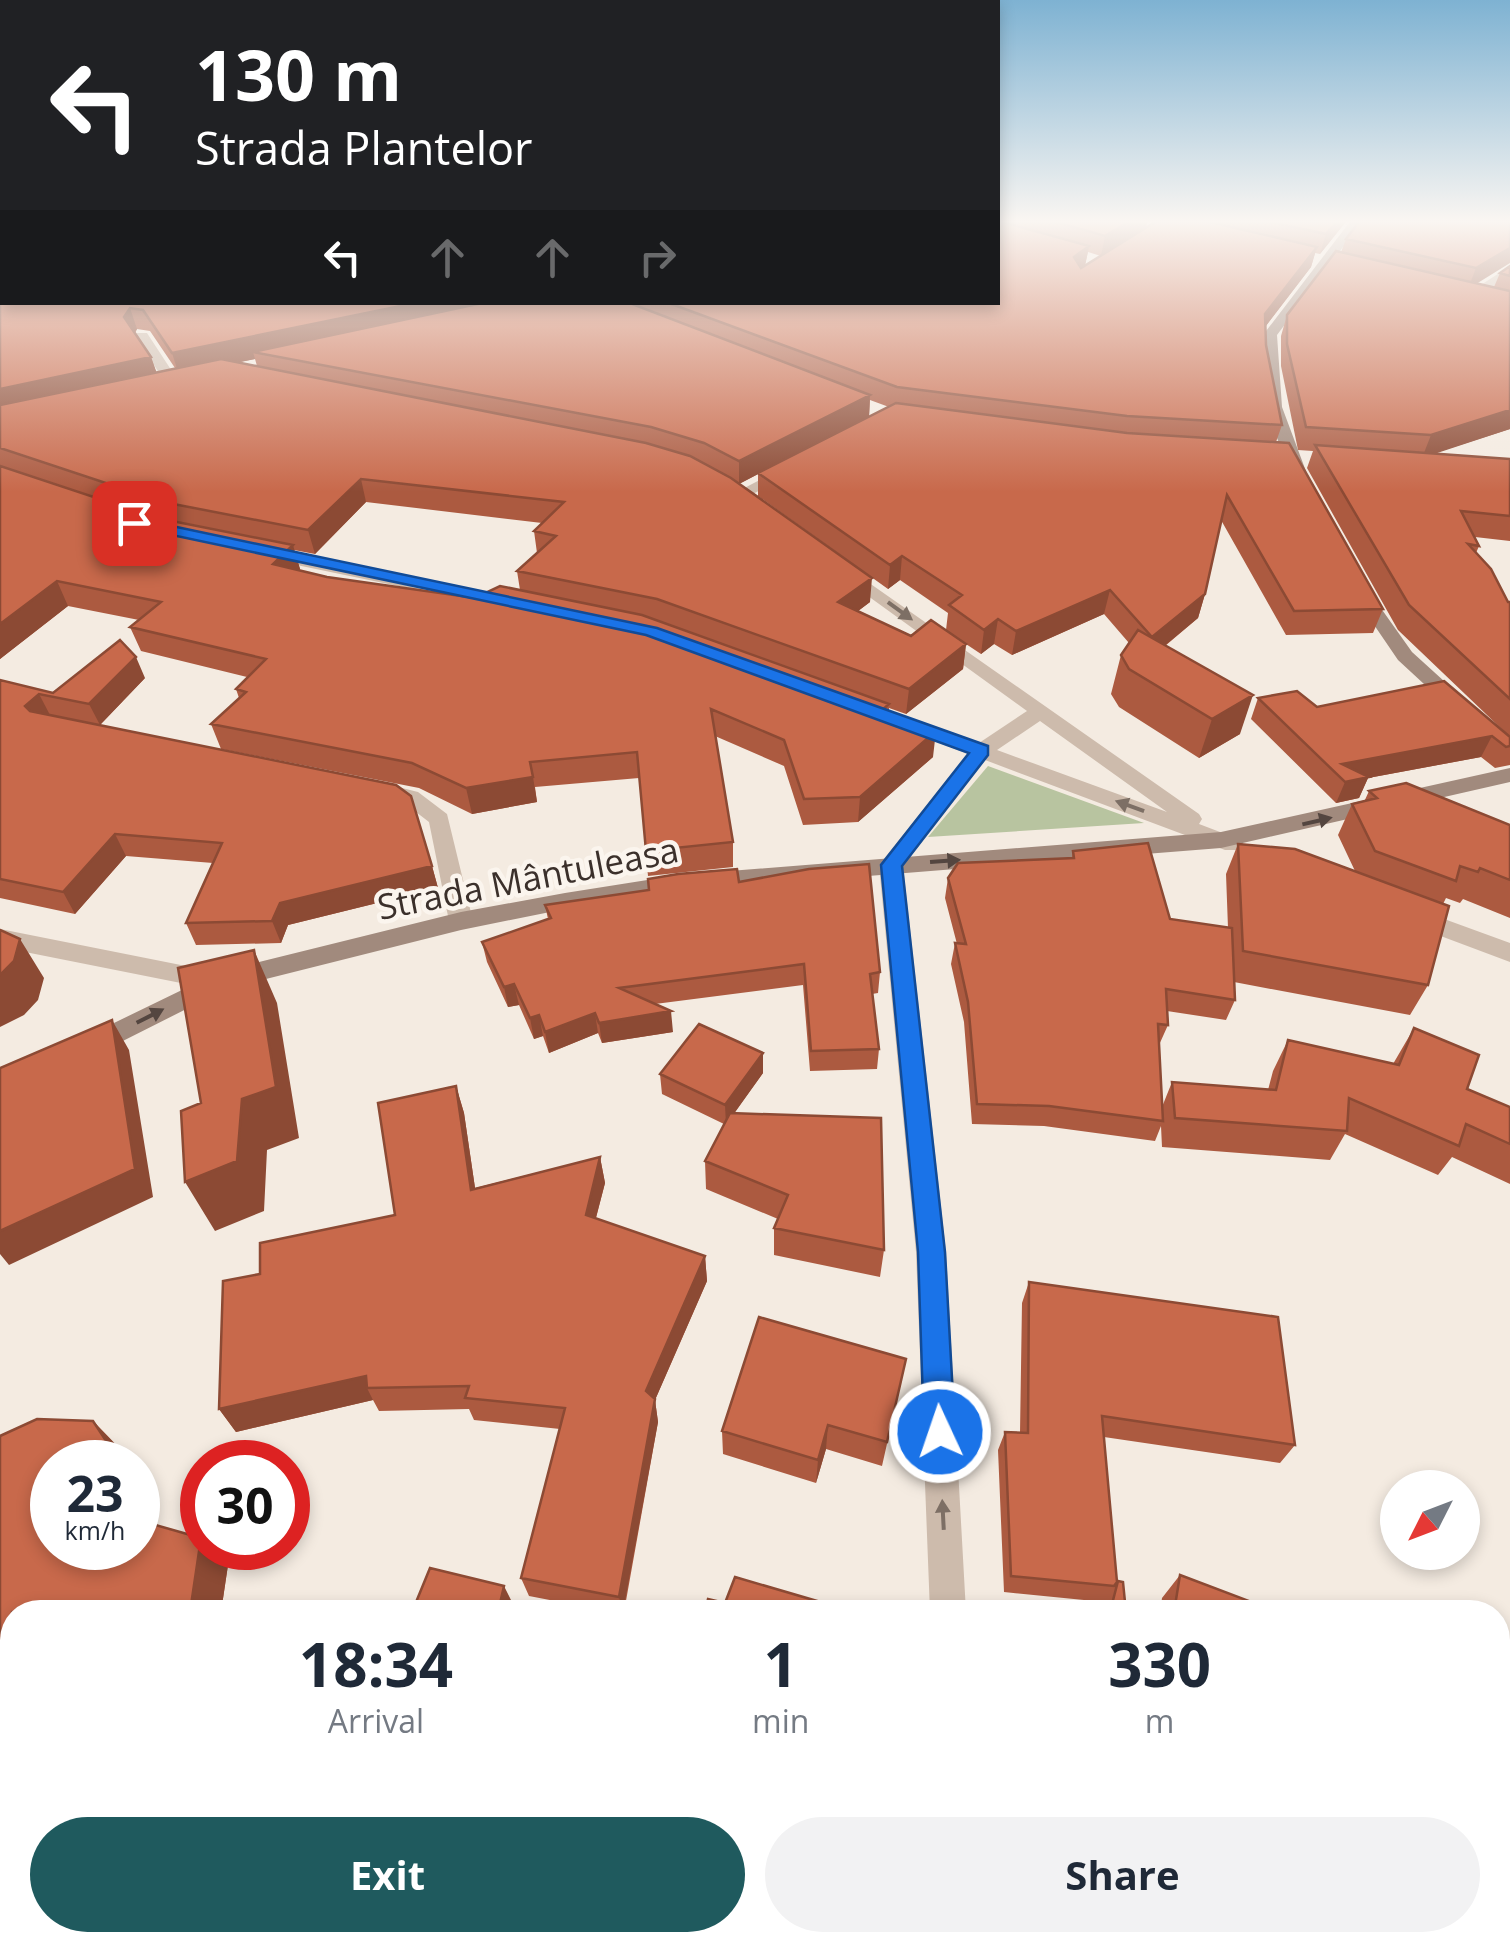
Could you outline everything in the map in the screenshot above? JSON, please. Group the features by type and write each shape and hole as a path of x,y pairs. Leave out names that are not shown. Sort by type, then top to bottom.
{"street":[{"path":"1289,310 1270,335 1270,366 1288,456 1308,492"},
{"path":"142,336 174,385"},
{"path":"155,389 192,382"},
{"path":"719,483 747,500 806,460"},
{"path":"245,549 522,606"},
{"path":"834,563 1221,840"},
{"path":"1350,572 1371,612 1404,656 1510,752"},
{"path":"947,1600 931,1252 891,865 981,750 1039,712"},
{"path":"887,716 1257,855"},
{"name":"Strada Mântuleasa","path":"73,1054 219,981 461,921 679,884 1221,840 1510,775"},
{"path":"348,783 410,797 440,818 461,921"},
{"path":"1383,904 1510,953"},
{"path":"0,938 219,981"}],"green space":[{"path":"988,766 1144,823 928,837"}],"building":[{"path":"0,310 129,310 124,317 151,357 0,389"},
{"path":"143,310 381,310 172,353"},
{"path":"449,310 648,310 870,395 739,461 704,443 651,427 253,352"},
{"path":"688,310 1268,310 1266,345 1282,425 1127,416 897,387"},
{"path":"1291,310 1510,310 1510,410 1431,435 1306,427 1287,344 1287,315"},
{"path":"221,359 646,443 690,456 731,478 872,578 838,602 911,636 931,620 966,644 909,689 657,599 517,571 556,536 534,531 564,502 361,479 308,530 163,502 0,448 0,405"},
{"path":"896,403 1127,433 1289,443 1383,609 1294,611 1227,495 1205,594 1152,637 1110,590 1016,631 998,619 984,630 949,605 962,595 902,556 890,565 758,473"},
{"path":"1315,445 1510,459 1510,516 1461,511 1479,546 1468,544 1491,569 1510,602 1510,699 1409,605"},
{"path":"0,466 157,518 293,545 273,564 327,577 475,598 500,586 642,615 889,704 881,711 936,731 860,797 804,799 784,740 711,709 733,842 646,851 637,752 530,762 533,777 466,788 412,763 211,724 246,692 236,689 266,659 130,627 161,602 57,581 0,624"},
{"path":"1138,630 1253,695 1212,719 1129,669 1121,655"},
{"path":"120,640 136,657 89,704 39,694 25,706 30,711 396,785 411,796 432,866 280,903 272,921 186,923 222,843 115,834 63,892 0,879 0,680 53,693"},
{"path":"1444,681 1510,737 1510,746 1492,736 1342,764 1369,777 1345,782 1258,698 1297,691 1317,707"},
{"path":"1406,783 1510,825 1510,880 1480,868 1478,872 1460,866 1456,881 1375,851 1352,804 1377,798 1369,791"},
{"path":"1148,843 1170,919 1232,928 1235,1000 1166,989 1168,1025 1158,1024 1163,1121 1049,1106 977,1104 968,1002 955,943 966,944 948,878 958,863 1074,858 1073,851"},
{"path":"1238,844 1295,849 1449,906 1428,985 1243,951"},
{"path":"869,864 880,972 870,974 879,1049 811,1051 804,964 619,988 671,1011 599,1023 595,1013 545,1032 539,1015 530,1018 514,984 504,987 482,942 551,918 545,905 649,890 648,879 737,869 739,882 809,869"},
{"path":"0,930 20,939 14,961 0,975"},
{"path":"254,950 276,1087 242,1099 237,1161 185,1182 181,1111 201,1103 178,968"},
{"path":"112,1020 135,1169 0,1231 0,1068"},
{"path":"699,1024 763,1053 725,1105 660,1074"},
{"path":"1414,1028 1479,1055 1467,1089 1510,1107 1510,1144 1466,1124 1459,1146 1349,1098 1347,1131 1175,1118 1172,1082 1276,1090 1288,1040 1399,1065"},
{"path":"456,1086 471,1190 600,1157 586,1215 705,1256 646,1391 655,1399 619,1597 521,1578 565,1408 465,1398 469,1386 367,1388 366,1376 219,1409 223,1281 260,1274 260,1243 395,1215 378,1103"},
{"path":"730,1113 881,1118 884,1250 774,1228 788,1195 705,1161"},
{"path":"1029,1282 1278,1317 1295,1445 1102,1416 1117,1582 1114,1586 1011,1576 1005,1432 1028,1433"},
{"path":"759,1317 906,1359 887,1442 828,1425 818,1460 722,1431"},
{"path":"37,1419 93,1421 105,1440 30,1440 30,1570 160,1570 160,1526 180,1532 180,1570 196,1570 192,1600 0,1600 0,1436"},
{"path":"430,1568 504,1586 501,1600 417,1600"},
{"path":"1180,1575 1246,1600 1176,1600"},
{"path":"735,1577 814,1600 726,1600"},
{"path":"1118,1581 1123,1582 1125,1600 1113,1600"}],"route":[{"path":"134,523 208,542 650,631 981,750 891,865 931,1252 940,1432"}]}
